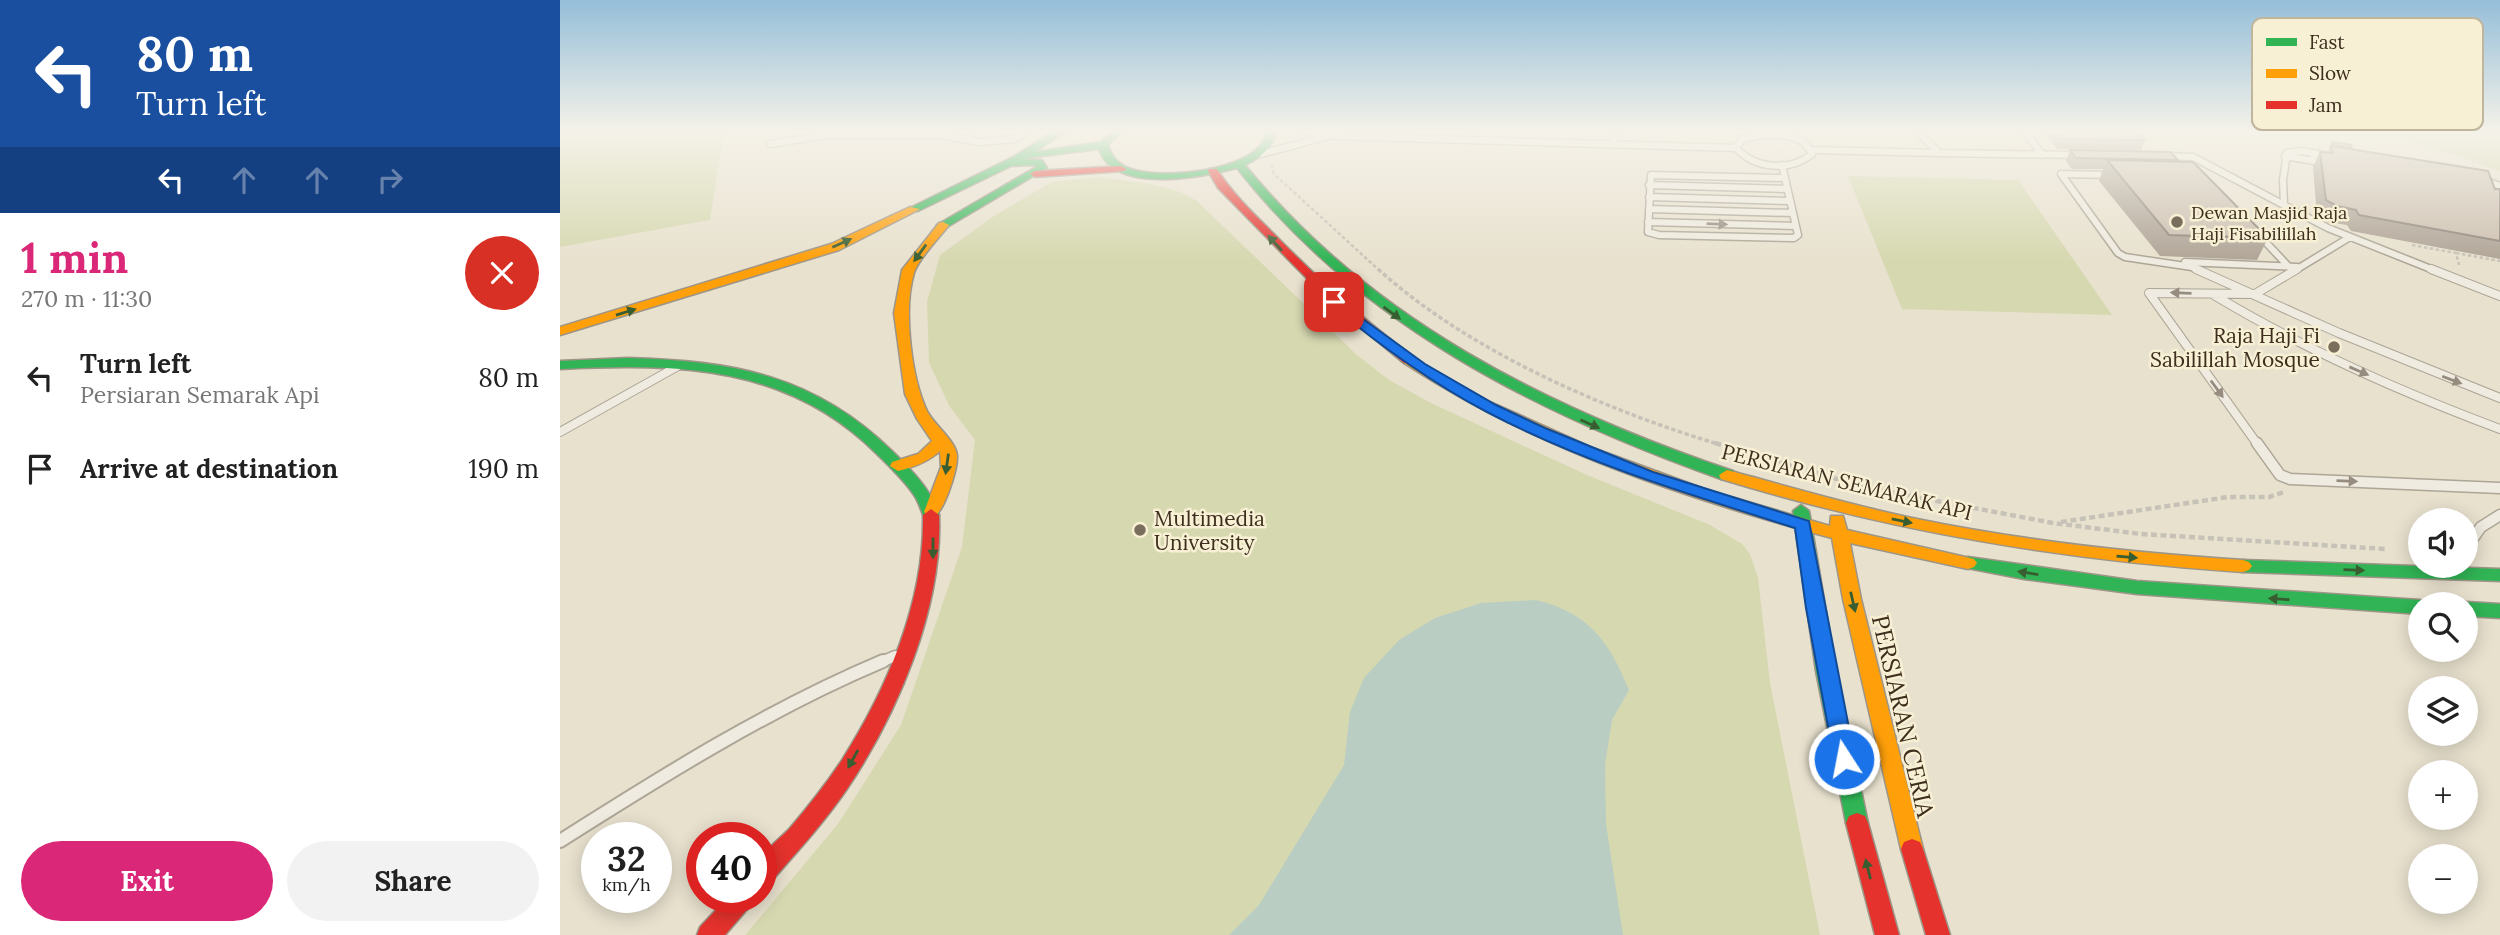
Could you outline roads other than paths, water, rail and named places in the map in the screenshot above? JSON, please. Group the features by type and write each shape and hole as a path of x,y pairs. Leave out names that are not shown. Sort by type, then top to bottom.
{"main road":[{"path":"560,331 835,247 984,175"},
{"path":"777,858 808,823 849,768 880,710 921,602 933,558 932,512 949,467 949,452 924,419 912,394 901,313 908,270 942,225 1034,175"},
{"path":"1155,175 1177,175"},
{"path":"1215,175 1222,186 1299,270 1346,312 1390,346 1453,387 1539,432 1710,497 1839,535 1928,556 2115,586 2408,606"},
{"name":"PERSIARAN SEMARAK API","path":"1247,175 1372,298 1453,355 1518,392 1607,432 1697,465 1836,506 1978,537 2063,551 2144,559 2408,568"},
{"path":"900,217 942,225"},
{"path":"560,365 679,365 758,377 793,390 826,405 869,437 898,466 932,512"},
{"path":"898,466 924,457 941,441"},
{"path":"1798,496 1815,608 1854,809 1887,935"},
{"name":"PERSIARAN CERIA","path":"1836,506 1839,535 1895,786 1917,873 1938,935"},
{"name":"PERSIARAN SEMARAK API","path":"2478,572 2500,575"},
{"path":"2478,610 2500,611"},
{"path":"709,935 729,913"}],"lane":[{"path":"1653,175 1649,185 1648,232 1786,239 1798,235 1784,175"},
{"path":"1678,175 1785,178"},
{"path":"2061,175 2118,253 2135,259 2298,267"},
{"path":"2099,175 2121,175"},
{"path":"2224,175 2350,237 2500,296"},
{"path":"2283,175 2284,205"},
{"path":"2475,176 2500,186"},
{"path":"2217,178 2230,178"},
{"path":"1649,185 1787,189"},
{"path":"1649,197 1790,201"},
{"path":"1648,209 1793,213"},
{"path":"1648,222 1796,226"},
{"path":"2251,227 2289,267"},
{"path":"2350,237 2255,294 2149,293 2272,467 2290,479 2500,488"},
{"path":"2162,261 2192,267 2339,332 2500,398"},
{"path":"2212,294 2254,321 2312,350 2500,429"},
{"path":"560,432 679,365"},
{"path":"2478,531 2500,515"},
{"path":"560,841 785,706 845,676 901,654"}],"place":[{"name":"Dewan Masjid Raja Haji Fisabilillah","path":"2177,222"},
{"name":"Raja Haji Fi Sabilillah Mosque","path":"2334,347"},
{"name":"Multimedia University","path":"1140,530"}]}
